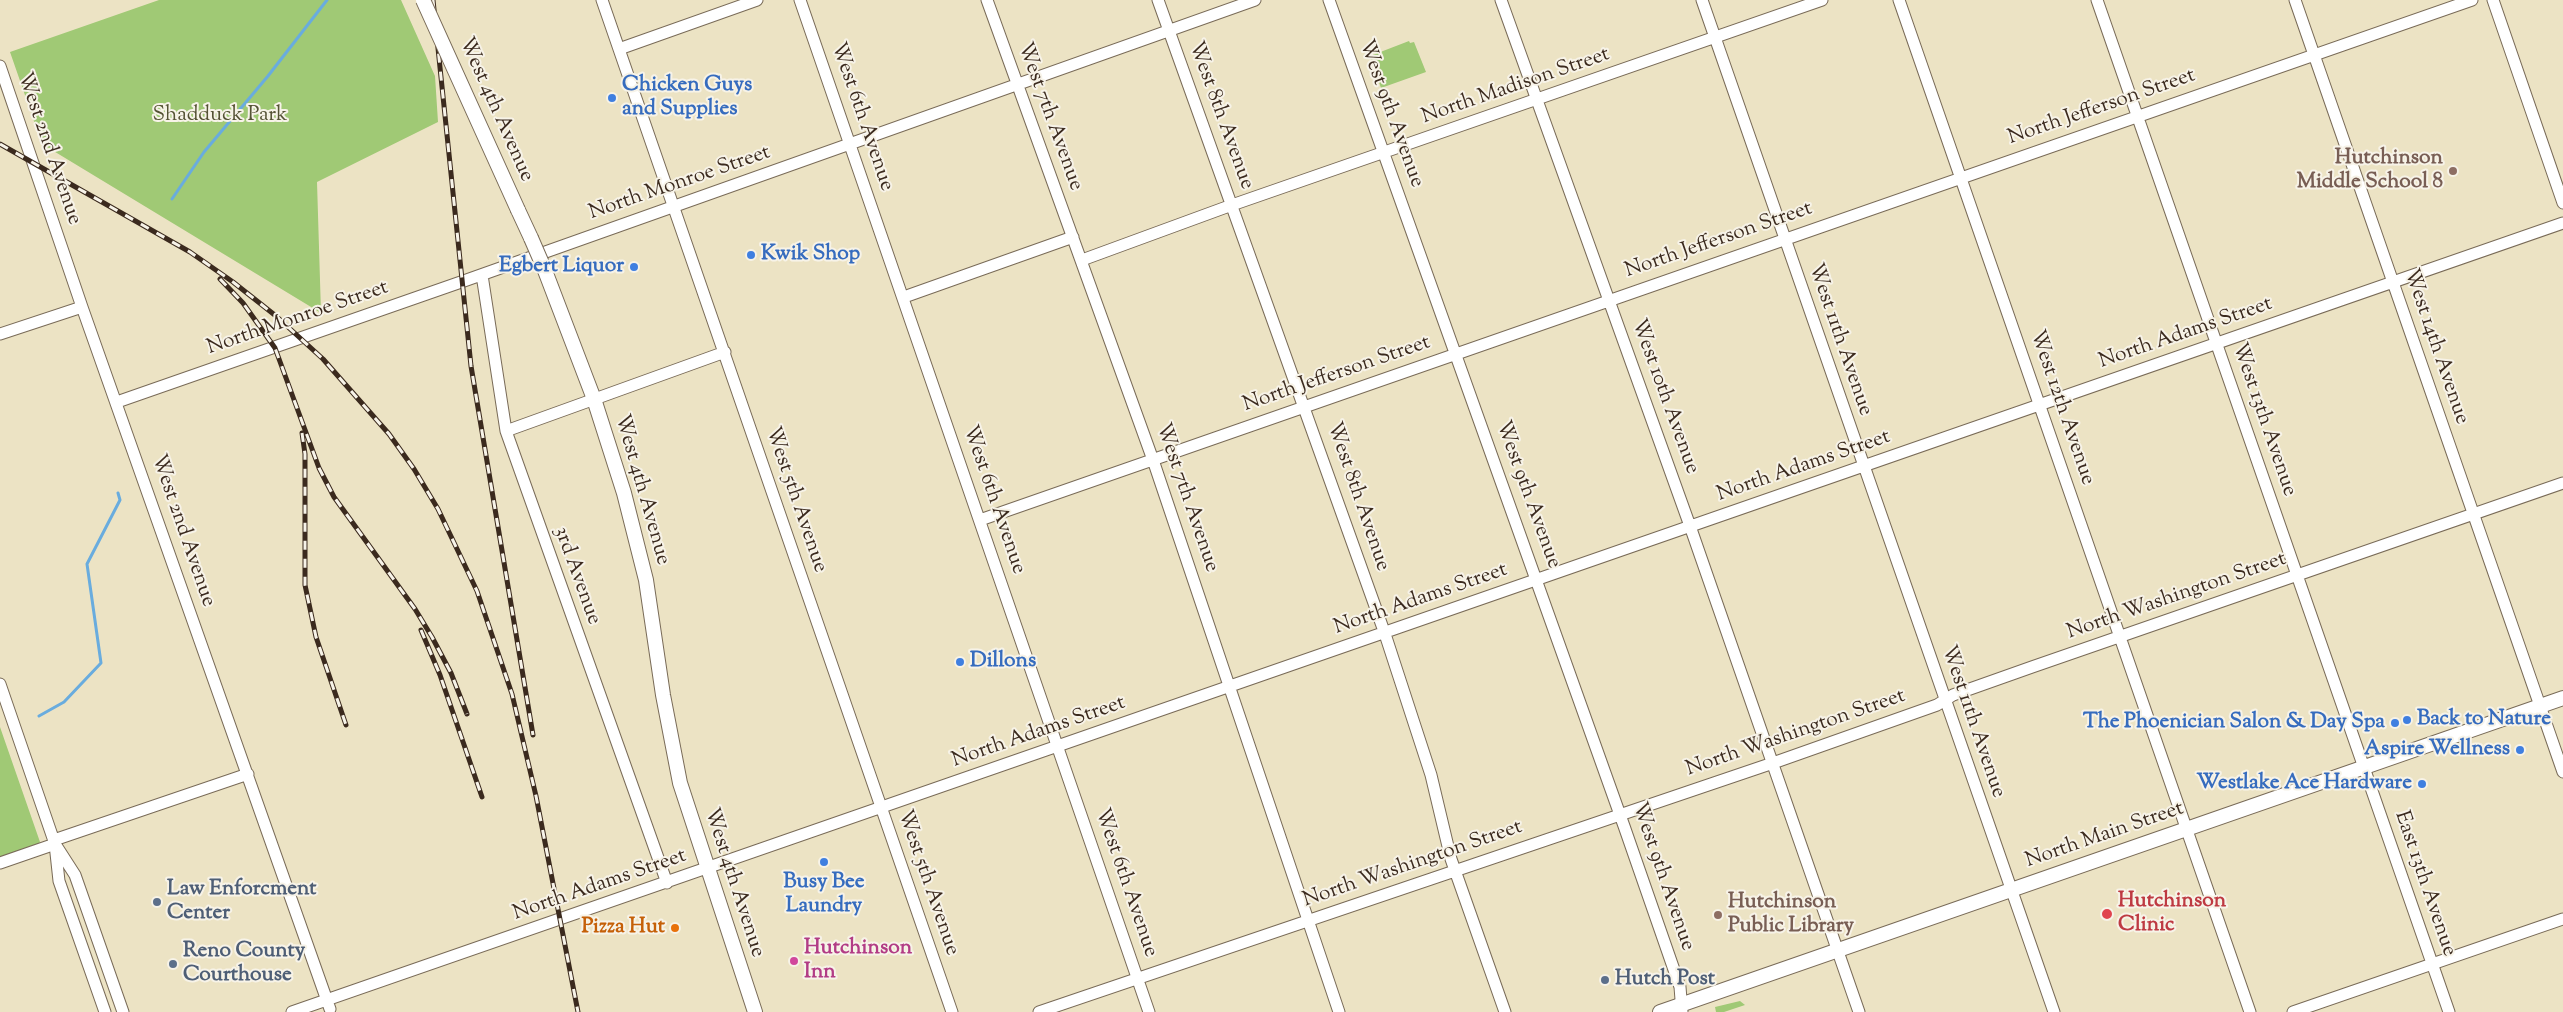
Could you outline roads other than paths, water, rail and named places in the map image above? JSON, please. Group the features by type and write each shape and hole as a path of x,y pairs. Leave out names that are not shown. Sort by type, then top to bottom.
{"main road":[{"name":"West 4th Avenue","path":"423,0 544,268 594,399 624,493 646,580 663,695 680,783 755,1012"},
{"name":"North Main Street","path":"1660,1012 1682,1008 1838,950 2563,698"}],"street":[{"name":"West 5th Avenue","path":"602,0 952,1012"},
{"path":"619,49 757,0"},
{"name":"West 6th Avenue","path":"800,0 851,143 1149,1012"},
{"name":"West 7th Avenue","path":"987,0 1153,460 1340,1012"},
{"name":"West 8th Avenue","path":"1158,0 1305,406 1385,634 1431,775 1456,870 1505,1012"},
{"name":"North Monroe Street","path":"117,402 482,275 1254,0"},
{"name":"West 9th Avenue","path":"1329,0 1538,580 1680,987 1682,1008"},
{"name":"West 10th Avenue","path":"1501,0 1690,526 1859,1012"},
{"name":"West 11th Avenue","path":"1702,0 2054,1012"},
{"name":"North Madison Street","path":"1082,260 1384,152 1822,0"},
{"name":"West 12th Avenue","path":"1899,0 2250,1012"},
{"name":"West 13th Avenue","path":"2097,0 2364,768"},
{"name":"West 14th Avenue","path":"2295,0 2563,772"},
{"name":"North Jefferson Street","path":"980,520 1784,238 2472,0"},
{"path":"2493,0 2563,203"},
{"name":"West 2nd Avenue","path":"0,66 82,307 332,1008"},
{"name":"North Adams Street","path":"292,1012 332,1008 667,882 2563,223"},
{"path":"904,297 1073,236"},
{"name":"3rd Avenue","path":"482,275 506,431 667,882"},
{"path":"0,334 82,307"},
{"path":"506,431 725,352"},
{"name":"North Washington Street","path":"1039,1012 1773,763 1945,700 1953,695 2563,483"},
{"path":"0,684 54,842 59,881 105,1012"},
{"name":"East 13th Avenue","path":"2364,768 2449,1012"},
{"path":"0,863 54,842 248,774"},
{"path":"54,842 75,875 123,1012"},
{"path":"2293,1012 2563,919"}],"waterway":[{"path":"172,199 204,152 268,76 327,0"},
{"path":"39,716 64,702 101,663 87,564 120,500 118,493"}],"railway":[{"path":"433,0 471,366 533,735"},
{"path":"0,144 190,252 233,282 276,316 323,359 389,434 414,469 438,509 477,591 512,694 536,796 578,1012"},
{"path":"220,279 243,303 275,348 319,468 334,497 415,609 451,673 467,714"},
{"path":"302,433 305,454 305,585 316,637 346,725"},
{"path":"421,630 440,675 482,797"}],"place":[{"name":"Chicken Guys and Supplies","path":"612,98"},
{"name":"Hutchinson Middle School 8","path":"2453,171"},
{"name":"Kwik Shop","path":"751,255"},
{"name":"Egbert Liquor","path":"634,267"},
{"name":"Dillons","path":"960,662"},
{"name":"Back to Nature","path":"2407,720"},
{"name":"The Phoenician Salon & Day Spa","path":"2395,723"},
{"name":"Aspire Wellness","path":"2520,750"},
{"name":"Westlake Ace Hardware","path":"2422,784"},
{"name":"Busy Bee Laundry","path":"824,862"},
{"name":"Law Enforcment Center","path":"157,902"},
{"name":"Hutchinson Clinic","path":"2107,914"},
{"name":"Hutchinson Public Library","path":"1718,915"},
{"name":"Pizza Hut","path":"675,928"},
{"name":"Hutchinson Inn","path":"794,961"},
{"name":"Reno County Courthouse","path":"173,964"},
{"name":"Hutch Post","path":"1605,980"}],"park label":[{"name":"Shadduck Park","path":"220,116"}]}
